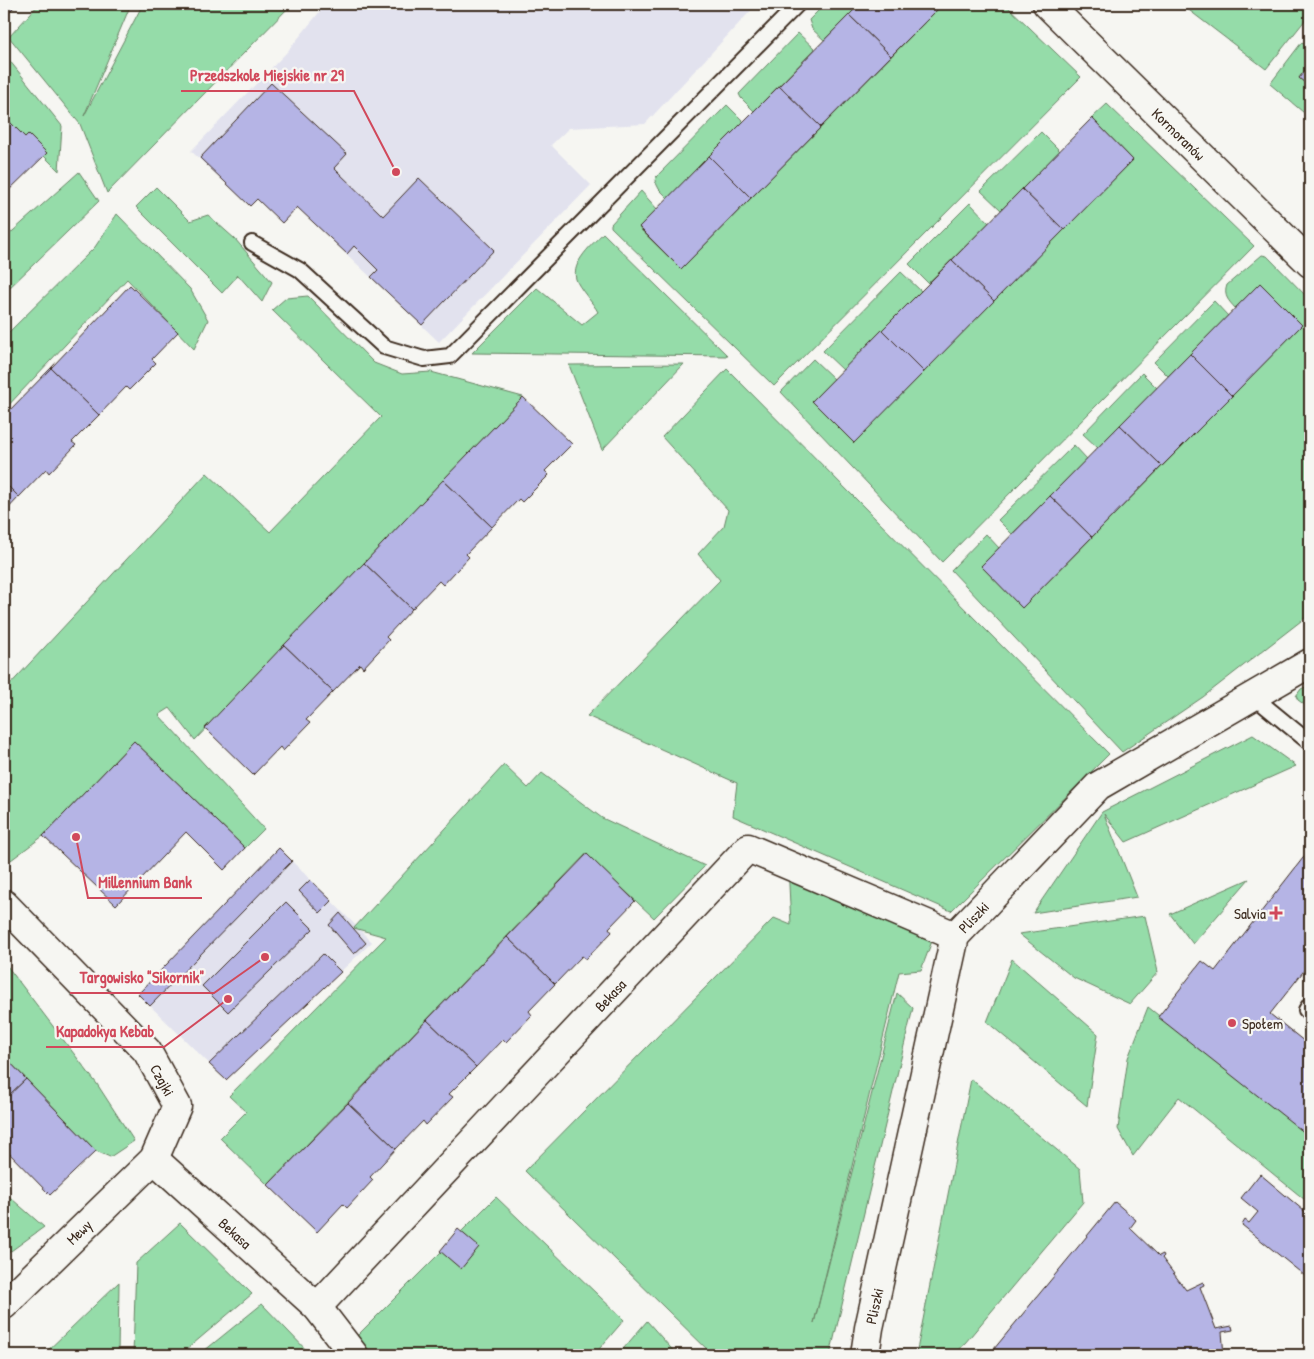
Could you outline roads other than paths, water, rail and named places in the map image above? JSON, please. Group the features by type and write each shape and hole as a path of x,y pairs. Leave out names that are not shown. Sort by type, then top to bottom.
{"street":[{"name":"Kormoranów","path":"1047,4 1310,263"},
{"name":"Pliszki","path":"865,1355 869,1328 954,936 1098,786 1310,663"},
{"name":"Bekasa","path":"317,1307 748,848 954,936"},
{"name":"Czajki","path":"4,904 148,1051 177,1106 154,1159"},
{"name":"Bekasa","path":"154,1159 317,1307 354,1355"},
{"name":"Mewy","path":"4,1305 154,1159"}],"lane":[{"path":"252,243 300,270 384,347 424,359 450,356 798,4"},
{"path":"1253,696 1310,743"},
{"path":"1310,1004 1306,1010 1310,1014"}],"place":[{"name":"Przedszkole Miejskie nr 29","path":"396,172"},
{"name":"Millennium Bank","path":"76,837"},
{"name":"Salvia","path":"1276,913"},
{"name":"Targowisko \"Sikornik\"","path":"265,957"},
{"name":"Kapadokya Kebab","path":"228,999"},
{"name":"Społem","path":"1232,1023"}]}
